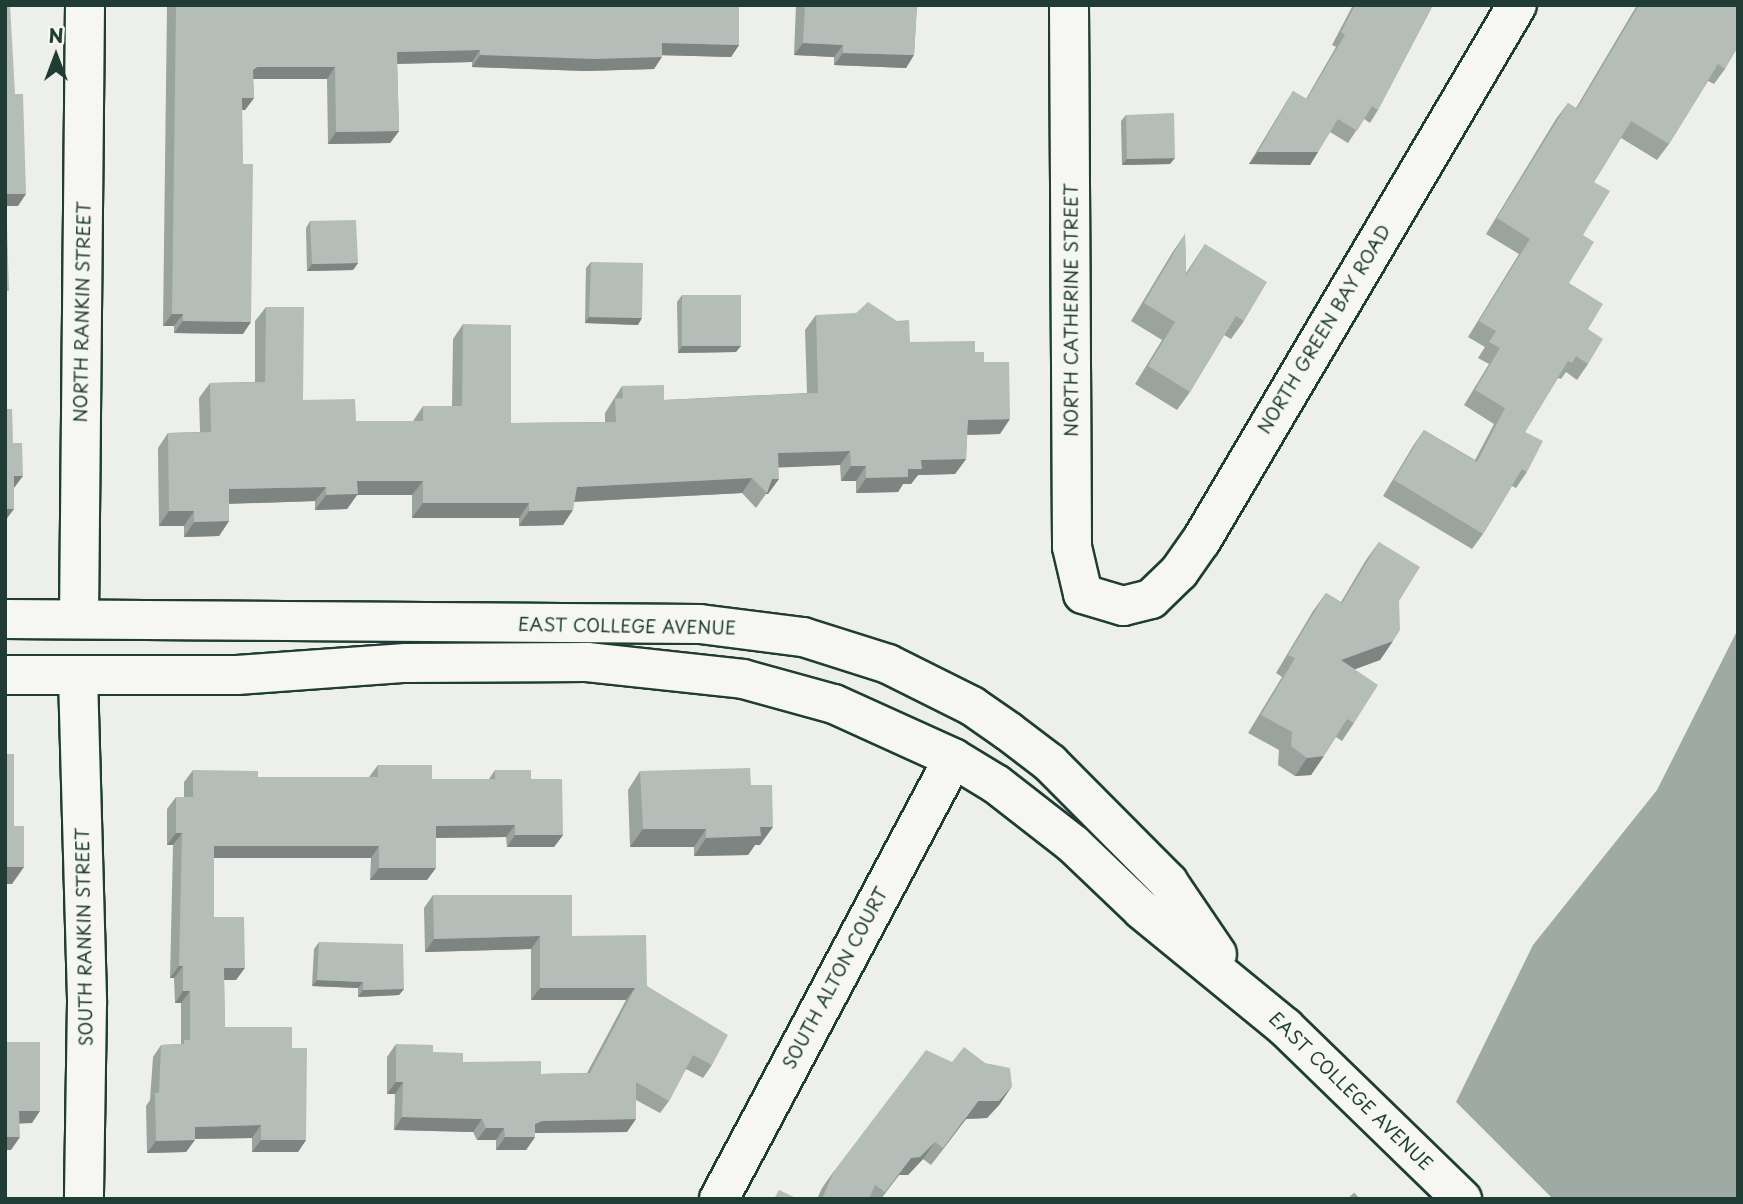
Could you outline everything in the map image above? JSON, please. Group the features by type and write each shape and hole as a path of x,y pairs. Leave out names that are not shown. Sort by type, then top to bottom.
{"main road":[{"name":"NORTH RANKIN STREET","path":"79,619 85,5"},
{"name":"NORTH CATHERINE STREET","path":"1069,5 1072,547 1078,586 1099,603"},
{"name":"NORTH GREEN BAY ROAD","path":"1099,603 1136,606 1151,598 1194,552 1517,5"},
{"name":"EAST COLLEGE AVENUE","path":"5,619 700,624 792,635 848,650 888,664 972,706 1050,763 1168,882 1238,985"},
{"name":"EAST COLLEGE AVENUE","path":"5,676 237,675 406,663 587,662 673,667 743,679 834,704 953,758 1073,844 1142,910 1238,985 1462,1199"},
{"name":"SOUTH RANKIN STREET","path":"78,676 87,1003 84,1199"},
{"name":"SOUTH ALTON COURT","path":"719,1199 953,758"}],"shaded area":[{"path":"1738,629 1738,1199 1347,1199 1456,1102 1533,945 1657,790"}],"pier":[{"path":"1453,1099 1553,1199 1360,1199 1352,1190"}],"building":[{"path":"5,5 10,5 15,94 23,94 26,194 6,194 9,291 5,291"},
{"path":"176,5 739,5 739,45 662,43 662,57 595,59 480,55 480,50 397,52 399,131 336,132 335,67 257,67 253,70 254,98 242,98 243,164 253,164 251,322 183,321 183,314 172,314"},
{"path":"805,5 917,5 914,55 843,53 843,45 803,43"},
{"path":"1355,5 1433,5 1378,110 1372,106 1357,131 1338,119 1318,152 1258,152 1293,91 1307,99 1345,35 1341,32"},
{"path":"1639,5 1738,5 1738,47 1725,69 1718,64 1669,144 1631,121 1594,182 1610,191 1583,235 1594,242 1569,283 1603,304 1588,329 1603,339 1588,364 1576,356 1572,363 1568,361 1525,432 1543,441 1527,472 1522,469 1483,534 1394,480 1424,430 1477,462 1505,408 1475,390 1500,348 1489,342 1496,331 1479,321 1530,239 1497,218 1568,103 1577,109"},
{"path":"1174,113 1175,158 1127,159 1126,115"},
{"path":"356,220 358,263 312,264 310,221"},
{"path":"1185,234 1186,276 1205,244 1267,282 1244,321 1236,316 1190,392 1148,366 1175,322 1144,303"},
{"path":"591,262 643,263 642,318 589,317"},
{"path":"682,295 741,295 741,346 682,346"},
{"path":"868,302 897,321 909,320 910,342 975,341 975,352 984,352 984,362 1009,362 1010,419 968,420 966,459 921,460 922,469 908,469 908,477 866,478 866,466 851,466 850,451 778,453 779,479 772,479 767,493 752,478 577,487 573,510 529,511 529,503 423,503 423,481 357,481 358,494 326,495 326,487 229,489 229,521 194,522 194,511 169,511 168,433 211,432 210,383 265,382 266,307 304,307 303,400 355,399 356,421 423,421 423,406 462,406 463,324 511,325 511,423 616,422 615,399 623,398 622,386 664,385 664,400 818,393 816,315 856,313"},
{"path":"5,409 12,409 13,443 22,443 23,476 14,476 14,509 5,509"},
{"path":"1379,542 1420,567 1399,601 1400,630 1393,641 1341,660 1378,685 1354,723 1347,719 1324,756 1307,758 1291,746 1292,732 1261,715 1295,658 1288,655 1326,593 1342,603"},
{"path":"5,754 14,754 14,826 24,826 24,867 5,867"},
{"path":"378,765 432,765 432,779 495,779 495,770 531,770 531,779 562,779 563,835 515,835 515,825 436,826 436,868 379,868 379,846 214,846 214,917 244,917 245,968 224,968 225,1027 292,1027 292,1048 307,1048 306,1140 261,1140 261,1125 195,1127 195,1140 156,1141 155,1093 159,1093 161,1045 184,1044 184,1040 190,1040 190,991 183,991 183,966 179,966 182,833 176,833 176,797 193,797 193,770 258,771 258,777 378,777"},
{"path":"750,768 751,785 772,785 773,827 760,827 761,836 706,838 706,829 643,829 640,771"},
{"path":"433,895 572,895 572,936 646,935 647,986 728,1035 712,1065 693,1055 669,1101 636,1082 636,1119 542,1121 535,1124 535,1137 505,1137 504,1128 486,1128 482,1119 402,1117 403,1082 396,1082 396,1044 433,1045 433,1052 463,1053 463,1062 541,1061 541,1074 590,1073 635,988 540,988 540,936 434,939"},
{"path":"319,942 403,944 404,989 363,990 363,982 317,980"},
{"path":"5,1042 40,1042 40,1111 19,1111 20,1137 5,1137"},
{"path":"964,1047 985,1063 1010,1068 1012,1086 999,1101 978,1101 943,1148 935,1142 920,1157 911,1158 885,1192 875,1185 869,1199 822,1199 834,1171 926,1050 952,1062"},
{"path":"779,1190 798,1199 774,1199"}]}
